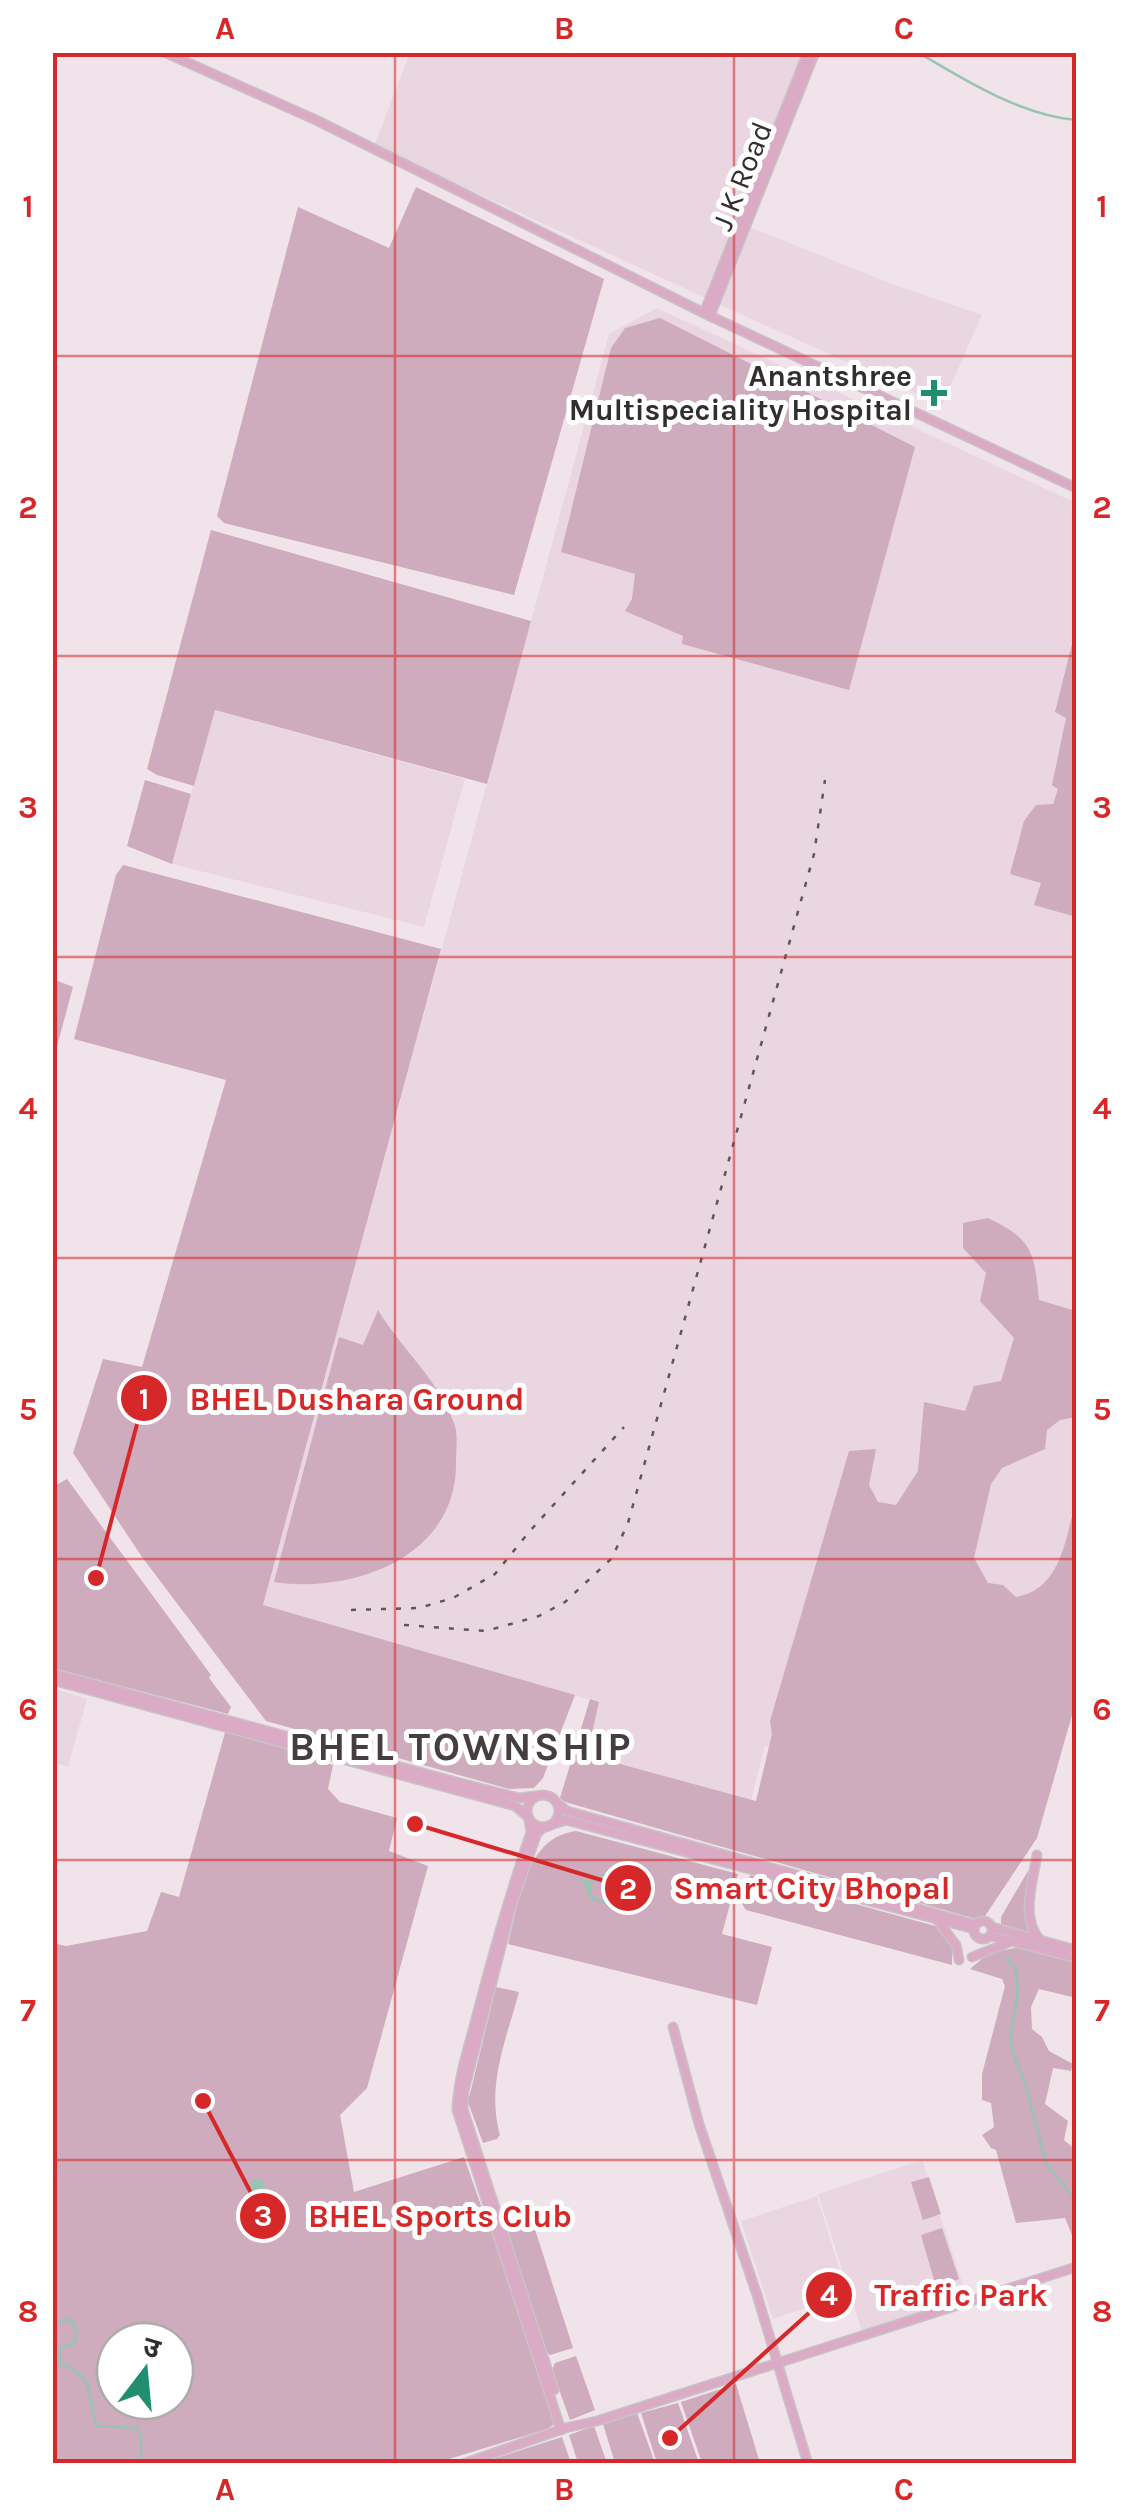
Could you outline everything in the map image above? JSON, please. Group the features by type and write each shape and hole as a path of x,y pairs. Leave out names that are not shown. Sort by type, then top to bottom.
{"main road":[{"path":"164,52 311,118 708,314 1076,487"},
{"path":"173,52 332,125 708,314"},
{"name":"J K Road","path":"708,314 812,52"},
{"name":"J K Road","path":"708,314 713,292 812,52"},
{"path":"692,304 713,292"},
{"path":"52,1677 519,1798 546,1794 567,1811 977,1926"},
{"path":"197,1716 515,1806 528,1818 547,1826 566,1820 936,1919 977,1926 986,1922 991,1932 1015,1942 1076,1958"},
{"path":"535,1796 528,1802 530,1832 464,2091 463,2109 563,2429"},
{"path":"523,1864 537,1833 557,1818 557,1803"},
{"path":"1037,1855 1030,1914 1033,1933 1040,1940"},
{"path":"936,1919 949,1934 959,1960"},
{"path":"977,1926 979,1939 991,1932 1076,1950"},
{"path":"972,1958 1015,1942"},
{"path":"673,2027 699,2124 757,2295 808,2464"},
{"path":"464,2464 563,2429 1076,2268"}],"shaded area":[{"path":"410,53 808,53 710,300 374,146"},
{"path":"416,187 604,279 514,595 224,523 217,516 298,207 389,248"},
{"path":"747,226 982,315 942,405 716,303"},
{"path":"657,308 1076,503 1076,1536 986,1806 765,1746 751,1800 587,1755 598,1702 263,1606 609,334"},
{"path":"660,318 915,447 849,690 682,644 683,636 625,611 632,599 635,574 561,552 611,348 625,328"},
{"path":"211,530 531,621 487,784 215,710 194,786 147,769"},
{"path":"1073,640 1076,917 1034,905 1041,883 1010,874 1024,821 1036,805 1053,804 1058,789 1052,785 1066,718 1055,712"},
{"path":"214,710 465,779 424,927 172,864"},
{"path":"145,780 191,794 172,864 127,846"},
{"path":"123,865 441,949 263,1605 575,1695 543,1778 534,1788 509,1789 266,1721 142,1557 73,1453 103,1359 142,1367 226,1080 74,1039 116,875"},
{"path":"53,979 73,987 53,1061"},
{"path":"988,1218 1014,1233 1028,1249 1039,1300 1076,1311 1076,1417 1060,1420 1047,1430 1045,1449 1002,1468 991,1484 974,1558 988,1583 1003,1585 1016,1597 1031,1592 1043,1584 1059,1560 1076,1500 1076,1701 1037,1838 985,1916 976,1919 565,1802 560,1798 590,1699 599,1702 587,1755 756,1801 772,1734 770,1721 849,1451 876,1449 869,1485 878,1502 896,1505 918,1471 924,1402 965,1411 974,1386 1001,1381 1014,1338 980,1301 986,1273 963,1248 963,1223"},
{"path":"378,1310 440,1395 455,1426 456,1464 451,1496 439,1523 419,1545 395,1562 336,1582 274,1582 339,1337 363,1345"},
{"path":"67,1479 211,1675 209,1678 231,1707 228,1714 53,1668 53,1487"},
{"path":"53,1688 87,1699 68,1767 55,1763 53,1769"},
{"path":"226,1729 333,1765 328,1789 340,1802 397,1818 389,1851 428,1866 367,2088 340,2115 354,2192 464,2157 487,2214 556,2423 436,2463 53,2464 53,1943 66,1946 147,1931 161,1892 179,1897"},
{"path":"576,1831 738,1874 722,1934 772,1947 757,2005 508,1944 521,1891 535,1858 559,1836"},
{"path":"1028,1871 1032,1872 1028,1932 1001,1924 1001,1917"},
{"path":"604,1872 634,1888 643,1902 623,1912 591,1900 582,1880 593,1881","holes":["606,1875 626,1885 630,1895 615,1902 591,1894 591,1886 598,1877"]},
{"path":"750,1875 935,1926 952,1947 952,1965 746,1910 742,1904"},
{"path":"1023,1947 1076,1961 1076,1998 1039,1989 1031,2007 1032,2029 1042,2037 1049,2051 1073,2064 1071,2071 1053,2068 1045,2104 1068,2121 1064,2140 1076,2150 1076,2245 1065,2218 1016,2223 996,2150 982,2135 994,2127 991,2103 982,2100 982,2074 1005,1986 1002,1979 970,1969 990,1952"},
{"path":"496,1987 519,1992 496,2081 500,2135 483,2143 468,2102"},
{"path":"922,2160 967,2298 862,2331 818,2194"},
{"path":"929,2177 941,2214 923,2220 911,2182"},
{"path":"252,2179 262,2179 272,2212 263,2214 247,2203"},
{"path":"817,2196 847,2294 773,2319 741,2221"},
{"path":"533,2223 573,2348 550,2355 545,2351 506,2231"},
{"path":"942,2228 959,2279 936,2287 921,2235"},
{"path":"576,2356 595,2410 570,2420 552,2370 555,2363"},
{"path":"736,2384 760,2463 702,2463 681,2402"},
{"path":"678,2403 699,2463 657,2463 641,2413"},
{"path":"637,2413 655,2463 615,2463 603,2424"},
{"path":"594,2426 607,2463 578,2463 569,2435"},
{"path":"562,2437 571,2463 481,2463"}],"waterway":[{"path":"919,53 1015,104 1076,120"},
{"path":"1007,1958 1016,1971 1018,1991 1010,2039 1013,2053 1046,2163 1076,2201"},
{"path":"52,2325 67,2319 75,2325 74,2343 60,2348 59,2362 86,2382 97,2426 137,2428 141,2436 141,2464"}],"railway":[{"path":"404,1625 486,1631 539,1616 565,1602 612,1558 628,1523 814,854 825,780"},
{"path":"351,1610 419,1608 453,1598 495,1574 624,1427"}],"place":[{"name":"Anantshree Multispeciality Hospital","path":"934,393"},
{"name":"BHEL Dushara Ground","path":"96,1578"},
{"name":"Smart City Bhopal","path":"415,1824"},
{"name":"BHEL Sports Club","path":"203,2101"},
{"name":"Traffic Park","path":"670,2438"}],"district":[{"name":"BHEL TOWNSHIP","path":"461,1746"}]}
